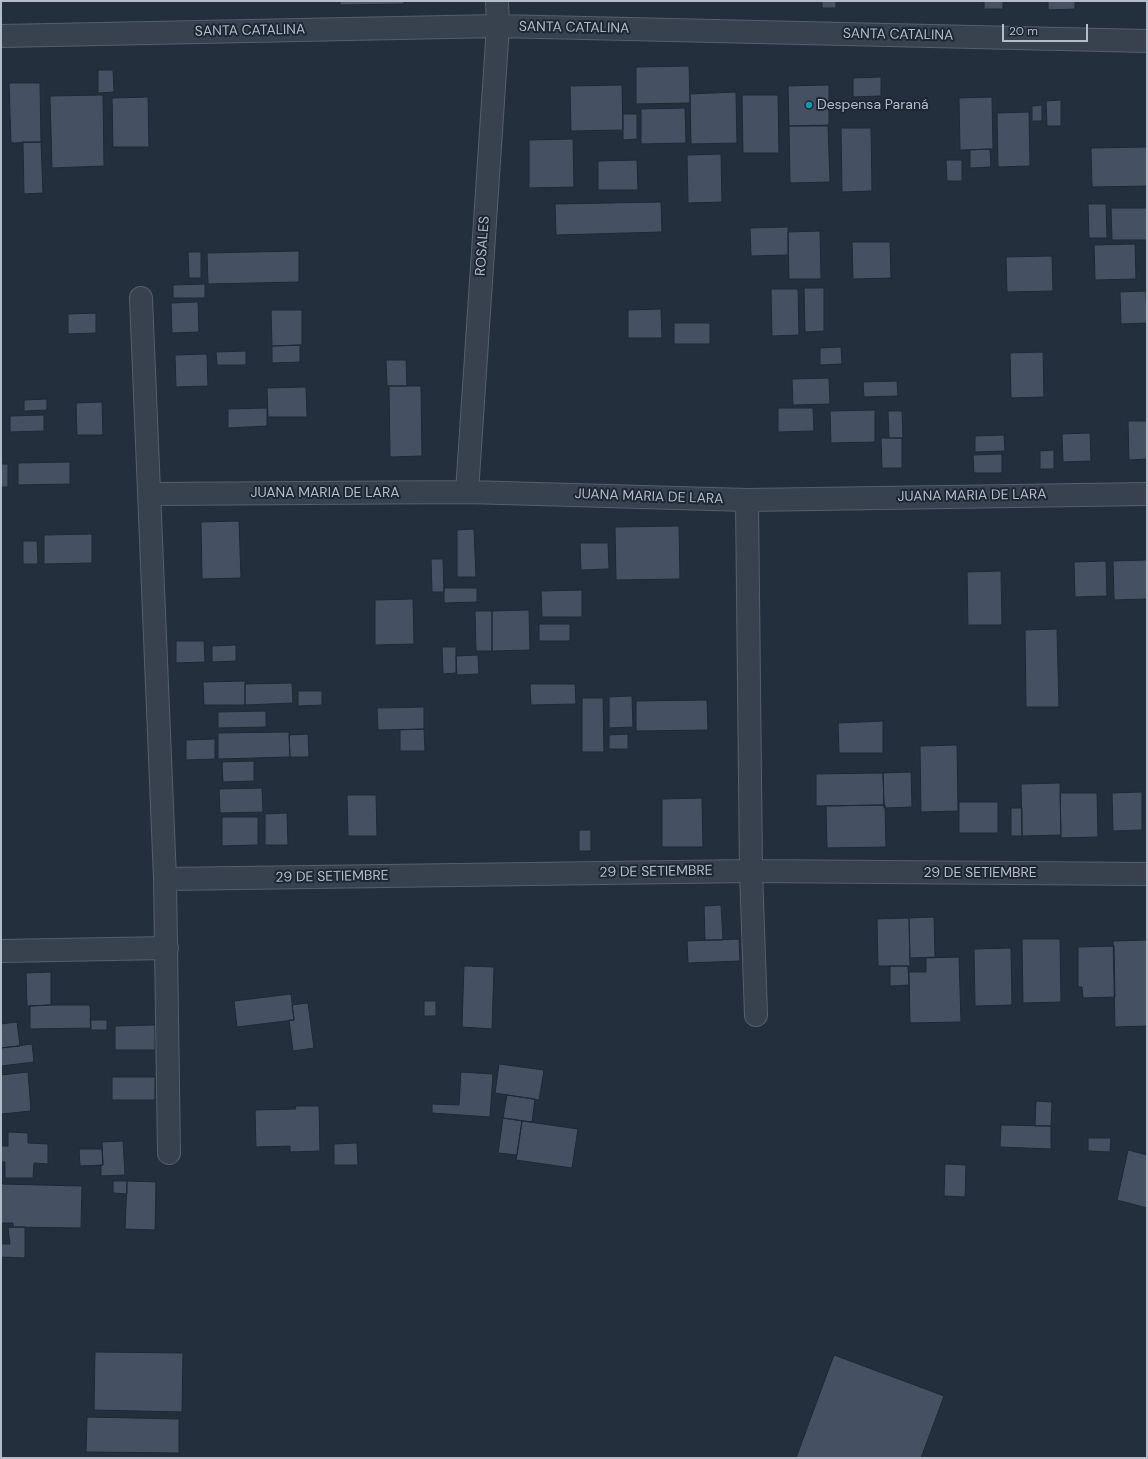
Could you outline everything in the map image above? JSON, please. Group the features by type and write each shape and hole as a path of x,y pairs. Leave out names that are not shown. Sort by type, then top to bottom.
{"street":[{"name":"ROSALES","path":"467,492 498,26 497,1"},
{"name":"SANTA CATALINA","path":"1,36 498,26 1147,41"},
{"path":"141,298 165,879 169,1153"},
{"name":"JUANA MARIA DE LARA","path":"150,494 467,492 747,500 1147,494"},
{"path":"747,500 751,871 756,1015"},
{"name":"29 DE SETIEMBRE","path":"165,879 751,871 1147,874"},
{"path":"1,951 167,948"}],"building":[{"path":"340,1 404,1 404,4 340,5"},
{"path":"822,1 836,1 836,8 822,8"},
{"path":"984,1 1003,1 1003,9 984,9"},
{"path":"1048,1 1075,1 1075,9 1048,10"},
{"path":"689,66 690,103 636,104 636,67"},
{"path":"98,70 113,70 114,92 98,93"},
{"path":"881,77 881,96 853,97 853,78"},
{"path":"9,83 40,83 41,142 11,143"},
{"path":"622,85 623,130 571,131 570,86"},
{"name":"Despensa Paraná","path":"829,85 829,125 789,126 788,86"},
{"path":"736,92 737,143 691,144 690,94"},
{"path":"103,95 104,166 52,168 50,96"},
{"path":"742,95 778,95 779,153 743,153"},
{"path":"148,97 149,147 113,147 112,98"},
{"path":"992,97 993,149 960,150 959,98"},
{"path":"1061,100 1061,126 1047,126 1046,101"},
{"path":"1042,105 1042,121 1032,121 1032,106"},
{"path":"685,108 686,143 641,144 641,109"},
{"path":"1029,112 1030,166 998,167 997,113"},
{"path":"623,114 637,114 637,139 623,140"},
{"path":"789,126 828,126 830,182 790,183"},
{"path":"841,128 871,128 872,191 842,192"},
{"path":"573,139 574,187 529,188 529,140"},
{"path":"23,142 41,142 43,193 24,194"},
{"path":"1147,147 1147,186 1092,187 1091,148"},
{"path":"990,149 991,167 970,168 970,150"},
{"path":"721,154 722,202 688,203 687,155"},
{"path":"637,160 638,190 598,190 598,161"},
{"path":"946,160 962,160 962,181 947,181"},
{"path":"661,202 662,232 556,235 555,204"},
{"path":"1088,204 1106,204 1107,238 1089,238"},
{"path":"1111,208 1147,208 1147,240 1112,240"},
{"path":"788,227 788,255 751,256 750,228"},
{"path":"820,231 821,279 789,279 788,232"},
{"path":"852,242 890,242 891,278 853,279"},
{"path":"1135,244 1136,279 1095,280 1094,245"},
{"path":"299,251 299,282 208,284 207,253"},
{"path":"188,252 201,252 201,278 189,278"},
{"path":"1052,256 1053,291 1007,292 1006,257"},
{"path":"205,284 205,298 173,298 173,285"},
{"path":"804,288 824,288 824,331 805,332"},
{"path":"771,289 798,289 799,335 772,336"},
{"path":"1146,291 1147,323 1121,324 1120,292"},
{"path":"198,302 199,332 172,333 171,303"},
{"path":"661,309 662,338 628,338 628,310"},
{"path":"271,310 302,310 302,345 272,346"},
{"path":"96,313 96,333 68,334 68,314"},
{"path":"674,323 710,323 710,344 674,344"},
{"path":"300,345 300,362 272,363 272,346"},
{"path":"841,347 842,364 820,365 820,348"},
{"path":"246,351 246,365 217,365 216,352"},
{"path":"1043,352 1044,397 1011,398 1010,353"},
{"path":"207,354 208,386 176,387 175,355"},
{"path":"386,360 406,360 407,386 387,386"},
{"path":"829,378 830,404 793,405 792,379"},
{"path":"897,381 898,396 864,397 863,382"},
{"path":"389,386 421,386 422,456 390,457"},
{"path":"306,387 307,417 268,417 267,388"},
{"path":"47,399 47,410 24,411 24,400"},
{"path":"102,402 103,435 77,435 76,403"},
{"path":"267,408 267,426 228,428 228,409"},
{"path":"778,408 813,408 814,431 778,432"},
{"path":"875,410 875,442 831,443 830,411"},
{"path":"888,411 902,411 903,438 889,438"},
{"path":"44,415 44,431 10,432 10,416"},
{"path":"1128,421 1147,421 1147,459 1129,460"},
{"path":"1090,433 1091,461 1063,462 1062,434"},
{"path":"1004,435 1005,451 975,452 975,436"},
{"path":"881,438 902,438 902,468 882,468"},
{"path":"1054,450 1054,469 1040,469 1040,451"},
{"path":"1002,454 1002,473 974,473 973,455"},
{"path":"70,462 70,484 18,485 18,463"},
{"path":"1,464 8,464 8,487 1,487"},
{"path":"239,521 241,578 202,579 201,522"},
{"path":"679,526 680,579 616,580 615,527"},
{"path":"474,529 476,577 457,577 457,530"},
{"path":"92,534 92,563 44,564 44,535"},
{"path":"23,541 37,541 38,564 23,564"},
{"path":"580,543 608,543 609,569 581,570"},
{"path":"431,559 443,559 444,592 432,592"},
{"path":"1147,560 1147,599 1114,600 1113,561"},
{"path":"1106,561 1107,596 1075,597 1074,562"},
{"path":"1001,571 1002,625 968,625 967,572"},
{"path":"444,588 477,588 477,602 444,603"},
{"path":"582,590 582,617 542,617 541,591"},
{"path":"413,599 414,644 375,645 375,600"},
{"path":"529,610 530,650 492,651 492,611"},
{"path":"475,611 492,611 492,651 476,651"},
{"path":"539,624 570,624 570,641 539,641"},
{"path":"1057,629 1059,707 1026,707 1025,630"},
{"path":"176,641 204,641 205,662 176,663"},
{"path":"236,645 236,661 212,662 212,646"},
{"path":"442,647 456,647 456,673 443,674"},
{"path":"478,655 479,674 457,675 456,656"},
{"path":"245,681 245,705 204,705 203,682"},
{"path":"292,683 293,703 245,705 245,684"},
{"path":"530,684 575,684 576,704 531,705"},
{"path":"298,691 322,691 322,705 298,706"},
{"path":"632,696 633,727 609,728 609,697"},
{"path":"582,698 603,698 604,752 582,752"},
{"path":"707,700 708,730 636,731 636,701"},
{"path":"424,707 424,729 378,730 377,708"},
{"path":"266,711 266,727 218,728 218,712"},
{"path":"883,721 883,753 839,753 838,723"},
{"path":"424,729 425,751 400,751 400,730"},
{"path":"289,732 290,757 218,759 218,733"},
{"path":"308,734 309,757 290,757 289,735"},
{"path":"628,734 628,749 609,749 609,735"},
{"path":"215,739 215,759 186,760 186,740"},
{"path":"957,745 958,811 921,812 920,746"},
{"path":"254,761 254,781 223,782 222,762"},
{"path":"911,772 912,807 884,808 883,773"},
{"path":"883,773 884,805 816,806 816,774"},
{"path":"1060,783 1061,835 1022,836 1021,784"},
{"path":"262,788 263,812 220,813 219,789"},
{"path":"1142,792 1142,830 1113,831 1112,793"},
{"path":"1060,793 1097,793 1098,837 1061,838"},
{"path":"347,795 376,795 377,836 348,836"},
{"path":"702,798 703,847 662,847 662,799"},
{"path":"959,802 998,802 998,833 959,833"},
{"path":"885,805 886,847 827,848 826,806"},
{"path":"1011,808 1022,808 1022,836 1011,836"},
{"path":"287,813 288,845 265,845 265,814"},
{"path":"222,817 258,817 258,845 222,846"},
{"path":"579,830 591,830 591,851 579,851"},
{"path":"721,905 723,940 705,940 704,906"},
{"path":"934,917 935,957 910,958 909,918"},
{"path":"909,918 910,966 878,966 877,919"},
{"path":"739,939 740,961 688,963 687,941"},
{"path":"1022,939 1060,939 1061,1002 1023,1003"},
{"path":"1147,940 1147,1026 1115,1027 1113,941"},
{"path":"1114,946 1115,997 1083,998 1082,987 1078,987 1078,947"},
{"path":"1011,948 1012,1005 975,1006 974,949"},
{"path":"959,957 961,1022 910,1023 909,972 926,972 926,958"},
{"path":"464,966 494,967 492,1029 462,1027"},
{"path":"890,966 908,966 909,985 890,986"},
{"path":"51,972 51,1005 27,1006 26,973"},
{"path":"291,994 294,1020 237,1027 234,1001"},
{"path":"424,1001 436,1001 436,1016 424,1016"},
{"path":"308,1003 314,1048 293,1051 289,1020 294,1020 292,1005"},
{"path":"90,1005 91,1028 30,1029 30,1006"},
{"path":"90,1020 107,1020 107,1030 91,1030"},
{"path":"17,1022 20,1046 1,1048 1,1024"},
{"path":"155,1025 155,1050 115,1050 115,1026"},
{"path":"32,1044 34,1062 1,1066 1,1048"},
{"path":"499,1064 544,1070 539,1100 495,1093"},
{"path":"28,1072 31,1111 1,1114 1,1075"},
{"path":"461,1072 493,1074 490,1117 432,1113 432,1104 459,1105"},
{"path":"112,1077 155,1077 155,1100 112,1100"},
{"path":"507,1095 535,1099 532,1122 503,1118"},
{"path":"1036,1101 1052,1102 1051,1126 1035,1126"},
{"path":"295,1106 319,1106 320,1151 290,1152 290,1146 256,1147 255,1110 296,1109"},
{"path":"503,1118 522,1121 517,1155 498,1153"},
{"path":"522,1121 578,1129 572,1168 516,1160"},
{"path":"1001,1125 1051,1126 1051,1149 1000,1147"},
{"path":"8,1132 28,1133 28,1143 48,1144 48,1164 34,1163 33,1178 5,1178 5,1162 1,1162 1,1146 8,1146"},
{"path":"1088,1138 1111,1138 1110,1152 1088,1151"},
{"path":"123,1141 125,1175 101,1176 101,1165 103,1165 102,1142"},
{"path":"357,1143 358,1165 334,1165 334,1144"},
{"path":"79,1149 102,1149 103,1165 80,1166"},
{"path":"1128,1150 1147,1155 1147,1208 1117,1200"},
{"path":"945,1164 966,1165 965,1197 944,1196"},
{"path":"113,1181 127,1181 127,1194 113,1193"},
{"path":"127,1181 156,1182 155,1230 125,1229"},
{"path":"1,1184 82,1186 81,1228 13,1227 13,1223 1,1223"},
{"path":"25,1227 25,1258 1,1257 1,1244 10,1244 8,1228"},
{"path":"95,1352 183,1353 182,1412 94,1410"},
{"path":"834,1355 944,1396 921,1458 796,1458"},
{"path":"87,1417 179,1419 179,1453 86,1452"}],"place":[{"name":"Despensa Paraná","path":"809,105"}]}
